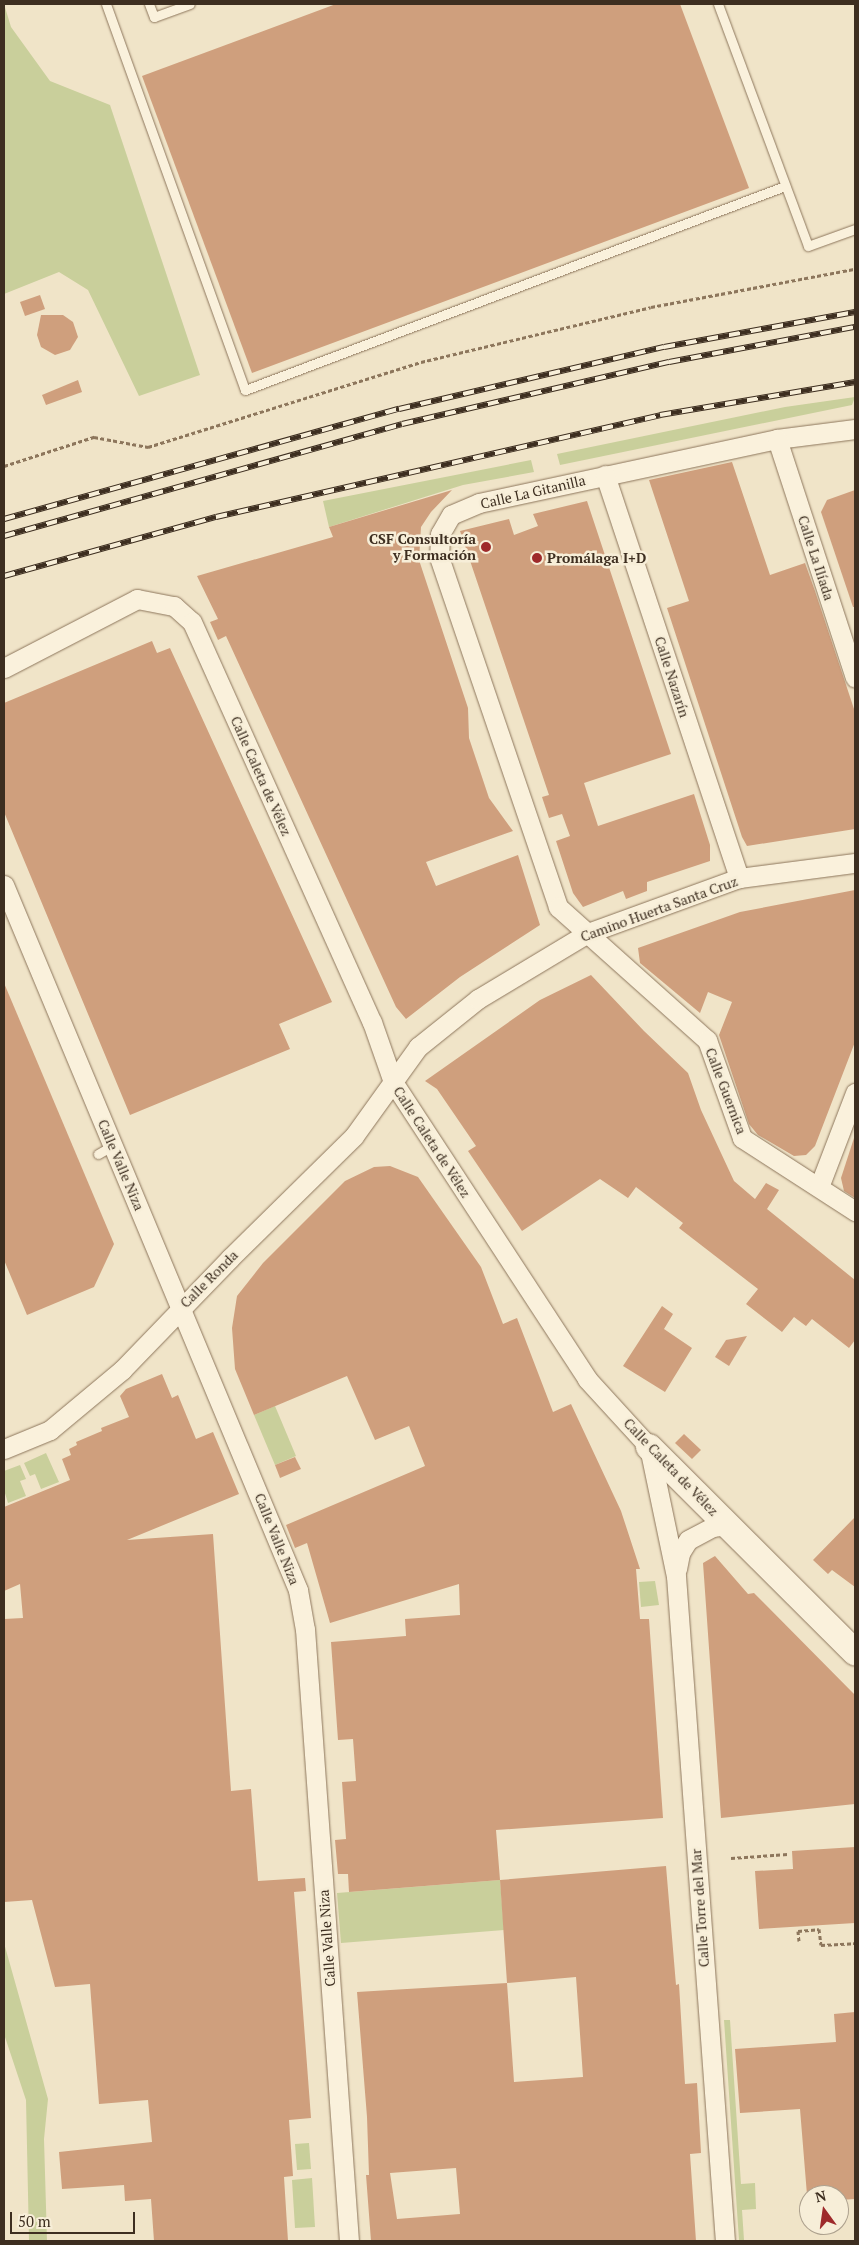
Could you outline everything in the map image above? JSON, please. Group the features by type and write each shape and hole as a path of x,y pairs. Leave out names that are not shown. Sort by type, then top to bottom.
{"street":[{"name":"Calle La Gitanilla","path":"588,933 558,907 439,557 440,534 451,515 479,504 776,439 855,429"},
{"name":"Calle La Ilíada","path":"776,439 855,678"},
{"name":"Calle Nazarín","path":"605,475 739,878"},
{"name":"Calle Caleta de Vélez","path":"4,668 137,599 174,606 192,622 372,1022 393,1082 587,1379 649,1447 855,1652"},
{"name":"Camino Huerta Santa Cruz","path":"393,1082 418,1047 478,999 588,933 739,878 855,863"},
{"name":"Calle Valle Niza","path":"4,885 105,1150 182,1306 298,1590 305,1629 349,2241"},
{"name":"Calle Guernica","path":"588,933 706,1040 742,1138 855,1211"},
{"name":"Calle Ronda","path":"4,1449 50,1430 86,1402 122,1370 182,1306 354,1136 393,1082"},
{"path":"819,1188 855,1093"},
{"name":"Calle Torre del Mar","path":"649,1447 676,1576 725,2241"},
{"name":"Calle Torre del Mar","path":"676,1576 680,1553 688,1540 712,1527 728,1525"}],"lane":[{"path":"106,4 245,390 785,186"},
{"path":"149,4 154,17 190,4"},
{"path":"718,4 808,246 855,229"}],"path":[{"path":"4,466 94,436 148,447 421,362 651,307 855,269"},
{"path":"731,1858 788,1854"},
{"path":"799,1942 798,1931 820,1929 820,1945 855,1943"}],"green space":[{"path":"4,4 11,27 50,81 110,105 200,375 139,396 88,290 59,272 4,294"},
{"path":"855,397 852,405 560,465 557,454 785,407"},
{"path":"531,460 534,472 463,485 329,527 323,501"},
{"path":"275,1406 296,1456 275,1465 254,1415"},
{"path":"46,1453 59,1482 41,1489 35,1474 30,1476 24,1463"},
{"path":"20,1465 26,1479 20,1481 26,1496 8,1503 4,1490 4,1471"},
{"path":"655,1581 659,1605 641,1607 639,1582"},
{"path":"500,1880 504,1930 341,1943 337,1893"},
{"path":"4,1943 48,2099 44,2139 47,2241 29,2241 26,2100 4,2034"},
{"path":"724,2020 730,2020 741,2184 755,2183 756,2209 742,2210 744,2240 739,2240"},
{"path":"309,2143 311,2169 297,2170 295,2144"},
{"path":"312,2178 315,2227 295,2228 292,2180"}],"building":[{"path":"336,4 680,4 749,188 252,373 142,76"},
{"path":"40,295 45,309 25,316 20,302"},
{"path":"41,315 63,315 73,322 78,337 70,350 55,355 41,347 37,335"},
{"path":"78,380 82,392 46,405 42,395"},
{"path":"732,462 770,575 805,563 815,591 855,712 855,829 747,846 742,837 667,608 689,601 649,480"},
{"path":"452,490 431,512 421,527 419,560 468,708 469,738 489,798 513,831 426,862 436,886 518,855 540,925 460,977 406,1019 396,1007 226,636 218,640 210,622 218,619 197,576 333,537 329,527"},
{"path":"855,490 855,607 853,607 821,512 827,500"},
{"path":"587,501 671,754 584,783 598,826 694,794 710,845 710,861 647,882 647,891 626,899 623,891 583,907 573,893 556,841 570,836 562,814 549,818 542,797 549,795 460,531 509,519 514,535 538,526 533,514"},
{"path":"152,641 157,653 170,648 332,1002 279,1024 290,1049 130,1115 4,812 4,703"},
{"path":"855,890 855,1042 815,1146 806,1155 794,1156 758,1135 749,1124 719,1035 732,1002 708,992 700,1013 640,963 638,948 740,912"},
{"path":"591,975 644,1031 688,1073 701,1110 734,1181 755,1199 766,1183 779,1190 767,1209 855,1280 855,1340 849,1348 812,1319 806,1326 794,1317 782,1332 746,1304 758,1289 679,1228 683,1223 636,1187 628,1198 600,1179 522,1231 468,1151 476,1146 437,1089 425,1081 540,1000"},
{"path":"4,983 114,1244 94,1287 27,1315 4,1260"},
{"path":"854,1138 855,1198 844,1191 841,1178"},
{"path":"390,1166 418,1177 481,1267 503,1324 517,1318 553,1412 571,1404 621,1511 640,1569 636,1569 640,1619 649,1619 663,1818 496,1830 500,1880 349,1892 348,1874 338,1874 335,1840 346,1839 342,1782 356,1781 353,1739 338,1740 331,1642 406,1636 405,1619 460,1615 459,1584 330,1623 307,1543 295,1548 286,1525 425,1466 409,1426 375,1440 347,1376 254,1415 235,1369 232,1328 237,1296 263,1263 345,1181 374,1167"},
{"path":"662,1306 673,1314 664,1329 692,1348 665,1392 623,1366"},
{"path":"747,1336 729,1366 715,1357 726,1340"},
{"path":"162,1374 172,1398 178,1395 196,1439 213,1432 239,1494 127,1540 213,1534 231,1791 251,1789 258,1881 305,1878 306,1891 294,1892 311,2118 289,2120 293,2176 284,2177 288,2241 154,2241 151,2199 125,2201 124,2185 62,2189 59,2152 152,2142 148,2100 99,2104 90,1984 55,1987 32,1900 4,1902 4,1619 23,1618 20,1584 4,1591 4,1507 70,1480 62,1459 71,1455 69,1449 77,1445 76,1442 102,1431 101,1428 129,1417 120,1396 126,1389"},
{"path":"684,1434 701,1450 692,1459 675,1443"},
{"path":"295,1457 301,1469 280,1478 275,1465"},
{"path":"855,1517 855,1587 832,1570 828,1574 813,1560"},
{"path":"715,1556 748,1594 754,1593 855,1695 855,1804 721,1818 703,1563"},
{"path":"855,1847 855,1923 759,1929 755,1871 793,1869 792,1851"},
{"path":"666,1866 676,1985 679,1984 685,2084 697,2083 701,2153 690,2154 696,2241 371,2241 366,2175 369,2175 367,2117 357,1992 507,1983 500,1880","holes":["576,1977 583,2077 514,2082 507,1983","456,2168 460,2214 397,2219 390,2173"]},
{"path":"855,2012 855,2199 849,2199 849,2185 806,2185 800,2109 740,2113 735,2049 836,2042 834,2014"}],"railway":[{"path":"4,519 399,409 664,347 855,312"},
{"path":"4,536 402,424 669,362 855,327"},
{"path":"4,576 216,517 660,415 855,382"}],"place":[{"name":"CSF Consultoría y Formación","path":"486,547"},
{"name":"Promálaga I+D","path":"537,558"}]}
